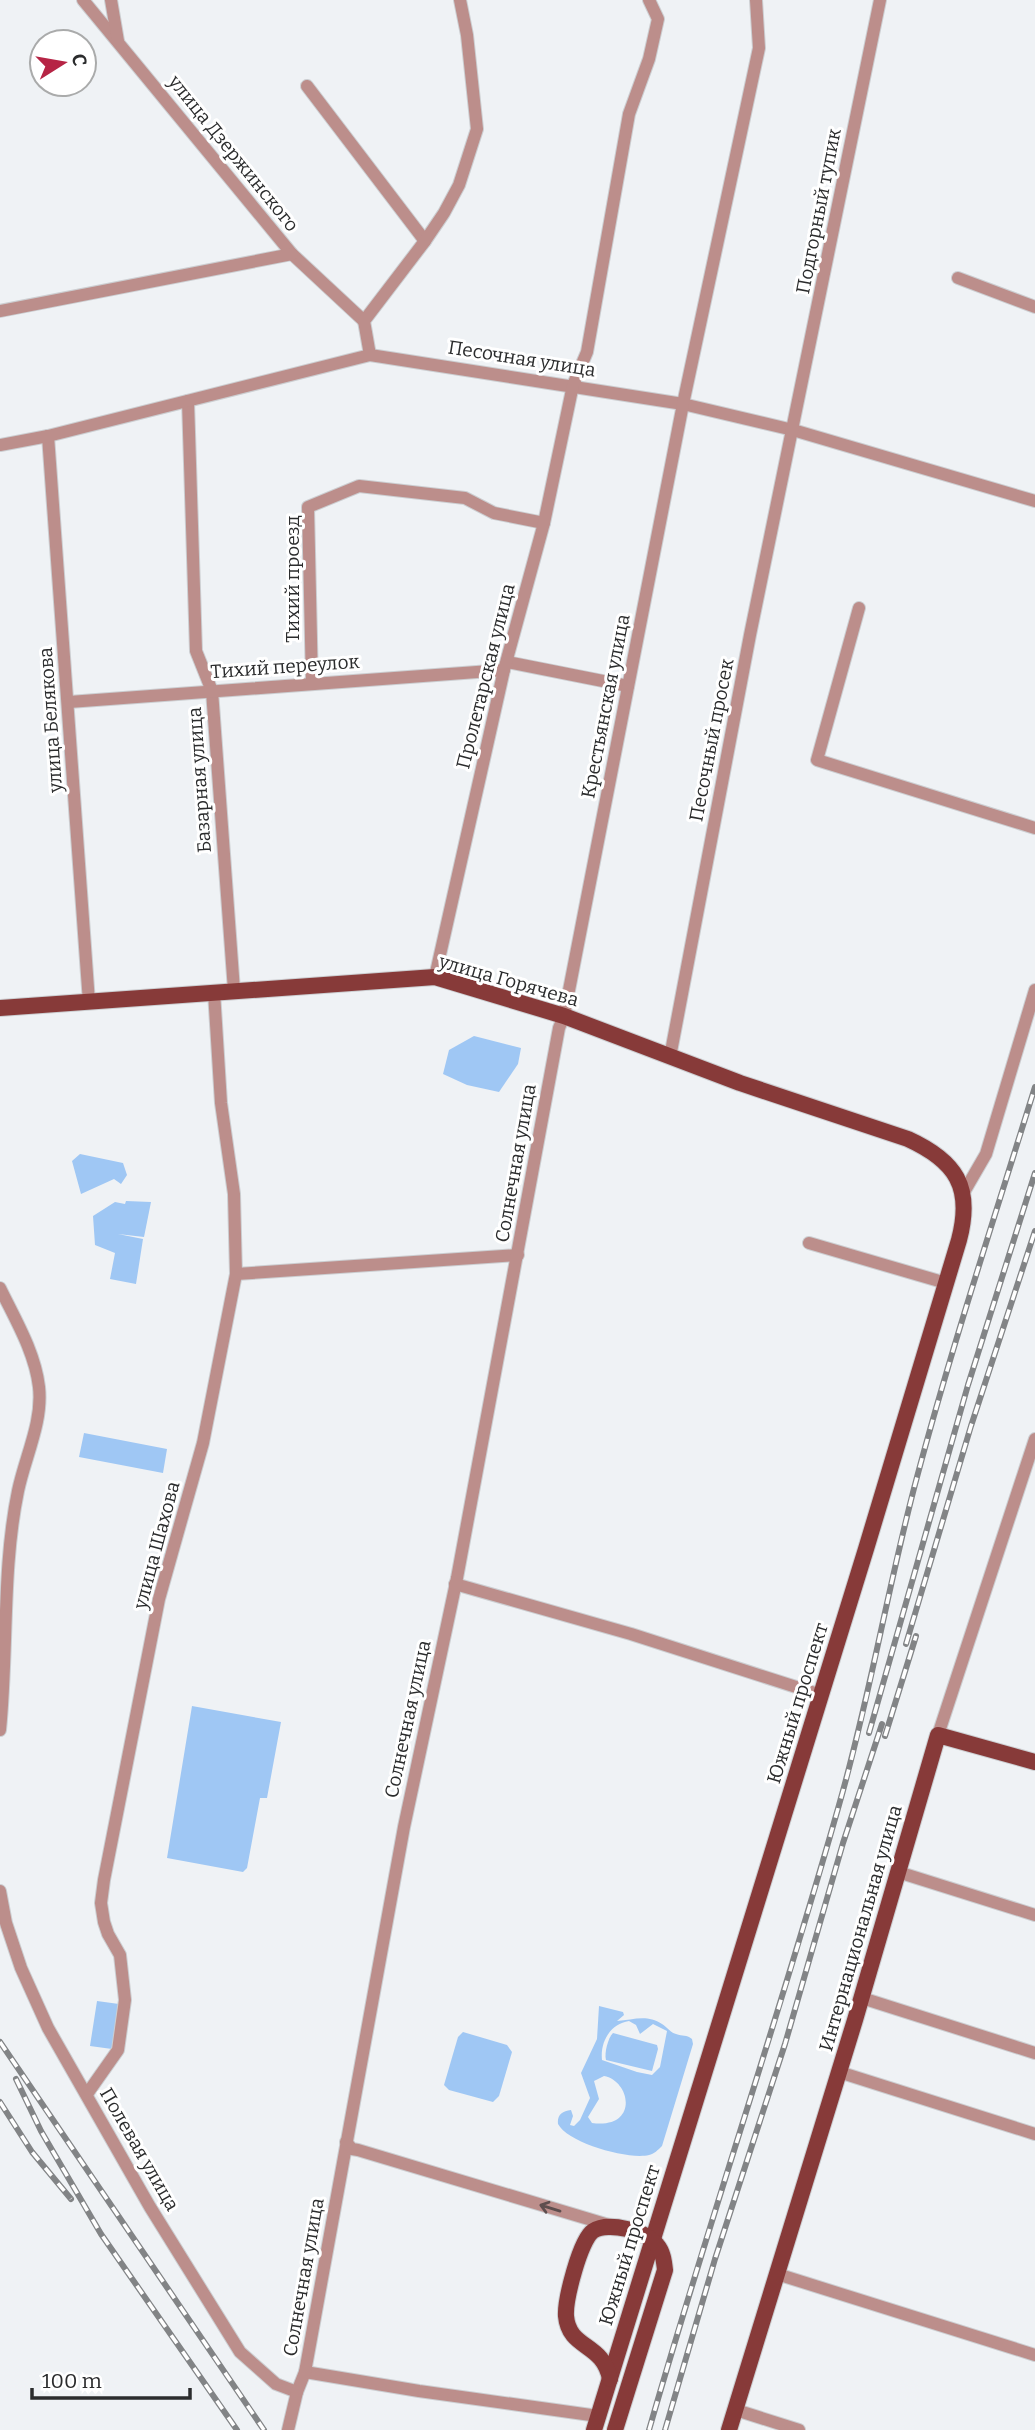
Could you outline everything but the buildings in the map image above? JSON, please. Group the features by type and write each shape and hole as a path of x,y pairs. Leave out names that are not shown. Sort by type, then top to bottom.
{"main road":[{"name":"улица Горячева","path":"0,1008 435,977 564,1016 670,1057 921,1145 947,1164 964,1192"},
{"name":"Южный проспект","path":"596,2423 946,1283 964,1221 964,1192"},
{"path":"938,1735 1035,1762"},
{"name":"Интернациональная улица","path":"729,2430 862,1998 938,1735"},
{"path":"610,2379 606,2363 599,2354 572,2335 567,2325 568,2296 584,2241 595,2230 614,2226 652,2239 664,2259 663,2282 615,2430"},
{"path":"590,2349 609,2345 624,2333"}],"street":[{"name":"улица Дзержинского","path":"83,0 292,254 363,321"},
{"path":"111,0 118,41"},
{"path":"370,355 363,321 425,241 458,185 477,129 467,35 460,0"},
{"name":"Пролетарская улица","path":"435,977 506,666 544,523 573,385 587,352 629,114 649,60 658,19 649,0"},
{"name":"Крестьянская улица","path":"564,1016 683,404 759,48 756,0"},
{"name":"Подгорный тупик","path":"793,430 880,0"},
{"path":"307,86 425,241"},
{"path":"0,311 292,254"},
{"path":"958,278 1035,306"},
{"name":"Песочная улица","path":"0,444 48,436 370,355 683,404 793,430 1035,501"},
{"name":"Базарная улица","path":"188,401 196,651 212,691 234,990"},
{"name":"Песочный просек","path":"670,1057 750,635 793,430"},
{"name":"улица Белякова","path":"48,436 89,1002"},
{"name":"Тихий проезд","path":"312,683 308,507 359,486 465,498 494,513 544,523"},
{"path":"859,608 817,760 1035,828"},
{"name":"Тихий переулок","path":"69,702 506,666 628,686"},
{"name":"Южный проспект","path":"964,1192 986,1154 1035,990"},
{"name":"улица Шахова","path":"87,2094 118,2050 125,2000 120,1955 104,1922 101,1903 104,1880 159,1599 203,1443 236,1274 234,1194 220,1103 214,992"},
{"name":"Солнечная улица","path":"288,2430 305,2372 404,1827 455,1584 557,1037 564,1016"},
{"path":"809,1243 946,1283"},
{"path":"236,1274 518,1255"},
{"path":"0,1288 27,1344 39,1390 30,1451 18,1490 10,1558 0,1730"},
{"name":"Интернациональная улица","path":"938,1735 1032,1464 1035,1439"},
{"path":"455,1584 631,1634 821,1695"},
{"path":"898,1872 1035,1915"},
{"name":"Полевая улица","path":"0,1891 6,1923 21,1968 48,2028 150,2207 240,2351 276,2384 297,2392"},
{"path":"862,1998 1035,2053"},
{"path":"839,2072 1035,2134"},
{"path":"346,2142 352,2148 614,2226"},
{"path":"777,2274 1035,2355"},
{"path":"305,2372 596,2423"},
{"path":"736,2410 799,2430"}],"shaded area":[{"path":"474,1036 521,1048 518,1064 499,1092 467,1085 443,1074 449,1050"},
{"path":"80,1154 123,1163 127,1175 121,1184 114,1179 81,1194 72,1161"},
{"path":"126,1201 151,1202 144,1237 118,1234 143,1239 136,1284 110,1279 115,1253 95,1245 93,1216 115,1202 125,1204"},
{"path":"84,1433 167,1449 163,1473 79,1457"},
{"path":"192,1706 281,1722 267,1798 260,1798 247,1868 243,1872 167,1858"},
{"path":"97,2001 119,2004 112,2049 90,2046"},
{"path":"599,2006 623,2012 624,2015 617,2021 651,2019 674,2033 692,2039 693,2044 662,2146 653,2154 627,2155 599,2148 573,2138 558,2124 559,2116 571,2110 573,2116 570,2125 574,2126 580,2120 590,2098 581,2073 597,2039","holes":["629,2021 636,2025 640,2034 653,2024 667,2031 660,2067 652,2075 602,2060 608,2035 616,2026","604,2076 620,2086 626,2104 624,2112 618,2119 607,2123 592,2123 588,2117 599,2099 594,2081"]},
{"path":"463,2032 507,2045 512,2052 499,2096 493,2102 449,2090 444,2085 458,2037"},
{"path":"613,2033 657,2045 652,2071 606,2060 607,2046"}],"railway":[{"path":"649,2430 839,1805 930,1428 1035,1087"},
{"path":"869,1733 968,1385 1035,1173"},
{"path":"906,1644 971,1426 1035,1231"},
{"path":"885,1736 916,1636"},
{"path":"665,2430 715,2259 785,2044 843,1843 882,1724"},
{"path":"0,2042 264,2430"},
{"path":"16,2079 41,2131 101,2234 237,2430"},
{"path":"0,2102 32,2152 71,2199"}]}
